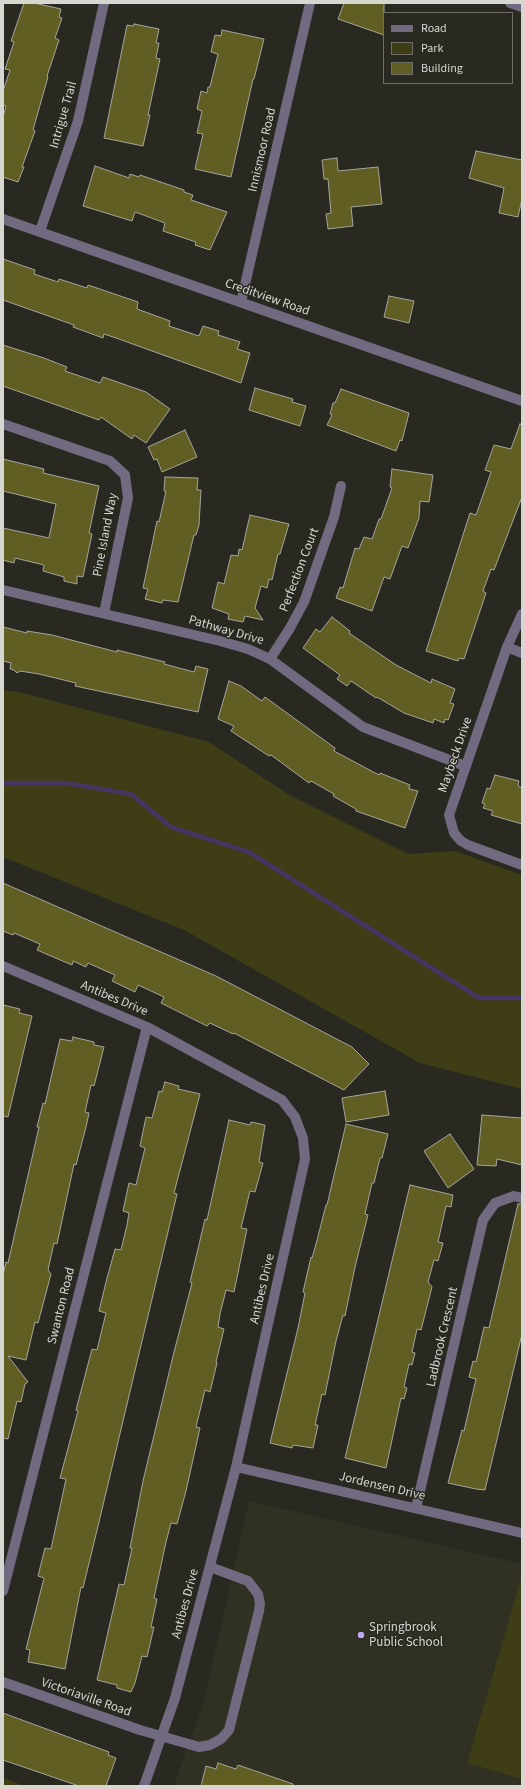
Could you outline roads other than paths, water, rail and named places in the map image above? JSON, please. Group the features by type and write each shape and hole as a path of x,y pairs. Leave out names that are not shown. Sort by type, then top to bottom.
{"street":[{"name":"Intrigue Trail","path":"40,231 78,121 104,3"},
{"name":"Innismoor Road","path":"241,302 310,3"},
{"path":"510,3 522,7"},
{"name":"Creditview Road","path":"3,219 522,401"},
{"name":"Pine Island Way","path":"3,424 110,462 125,475 128,498 104,613"},
{"name":"Perfection Court","path":"270,658 290,628 304,602 334,516 341,486"},
{"name":"Pathway Drive","path":"3,590 104,613 248,649 270,658 363,727 465,766"},
{"name":"Maybeck Drive","path":"522,614 508,647 449,815 454,833 468,845 522,865"},
{"path":"508,647 522,653"},
{"name":"Antibes Drive","path":"3,966 147,1027 282,1100 295,1117 303,1138 305,1160 236,1467 174,1698 144,1786"},
{"name":"Swanton Road","path":"3,1591 147,1027"},
{"name":"Ladbrook Crescent","path":"416,1508 483,1220 495,1203 514,1196 522,1198"},
{"name":"Jordensen Drive","path":"236,1467 522,1534"},
{"name":"Victoriaville Road","path":"3,1682 161,1737 199,1747 210,1745 221,1739 229,1730 260,1603 256,1591 248,1581 210,1567"}],"waterway":[{"path":"3,783 66,783 131,794 171,827 249,852 479,998 522,998"}],"place":[{"name":"Springbrook Public School","path":"361,1635"}]}
